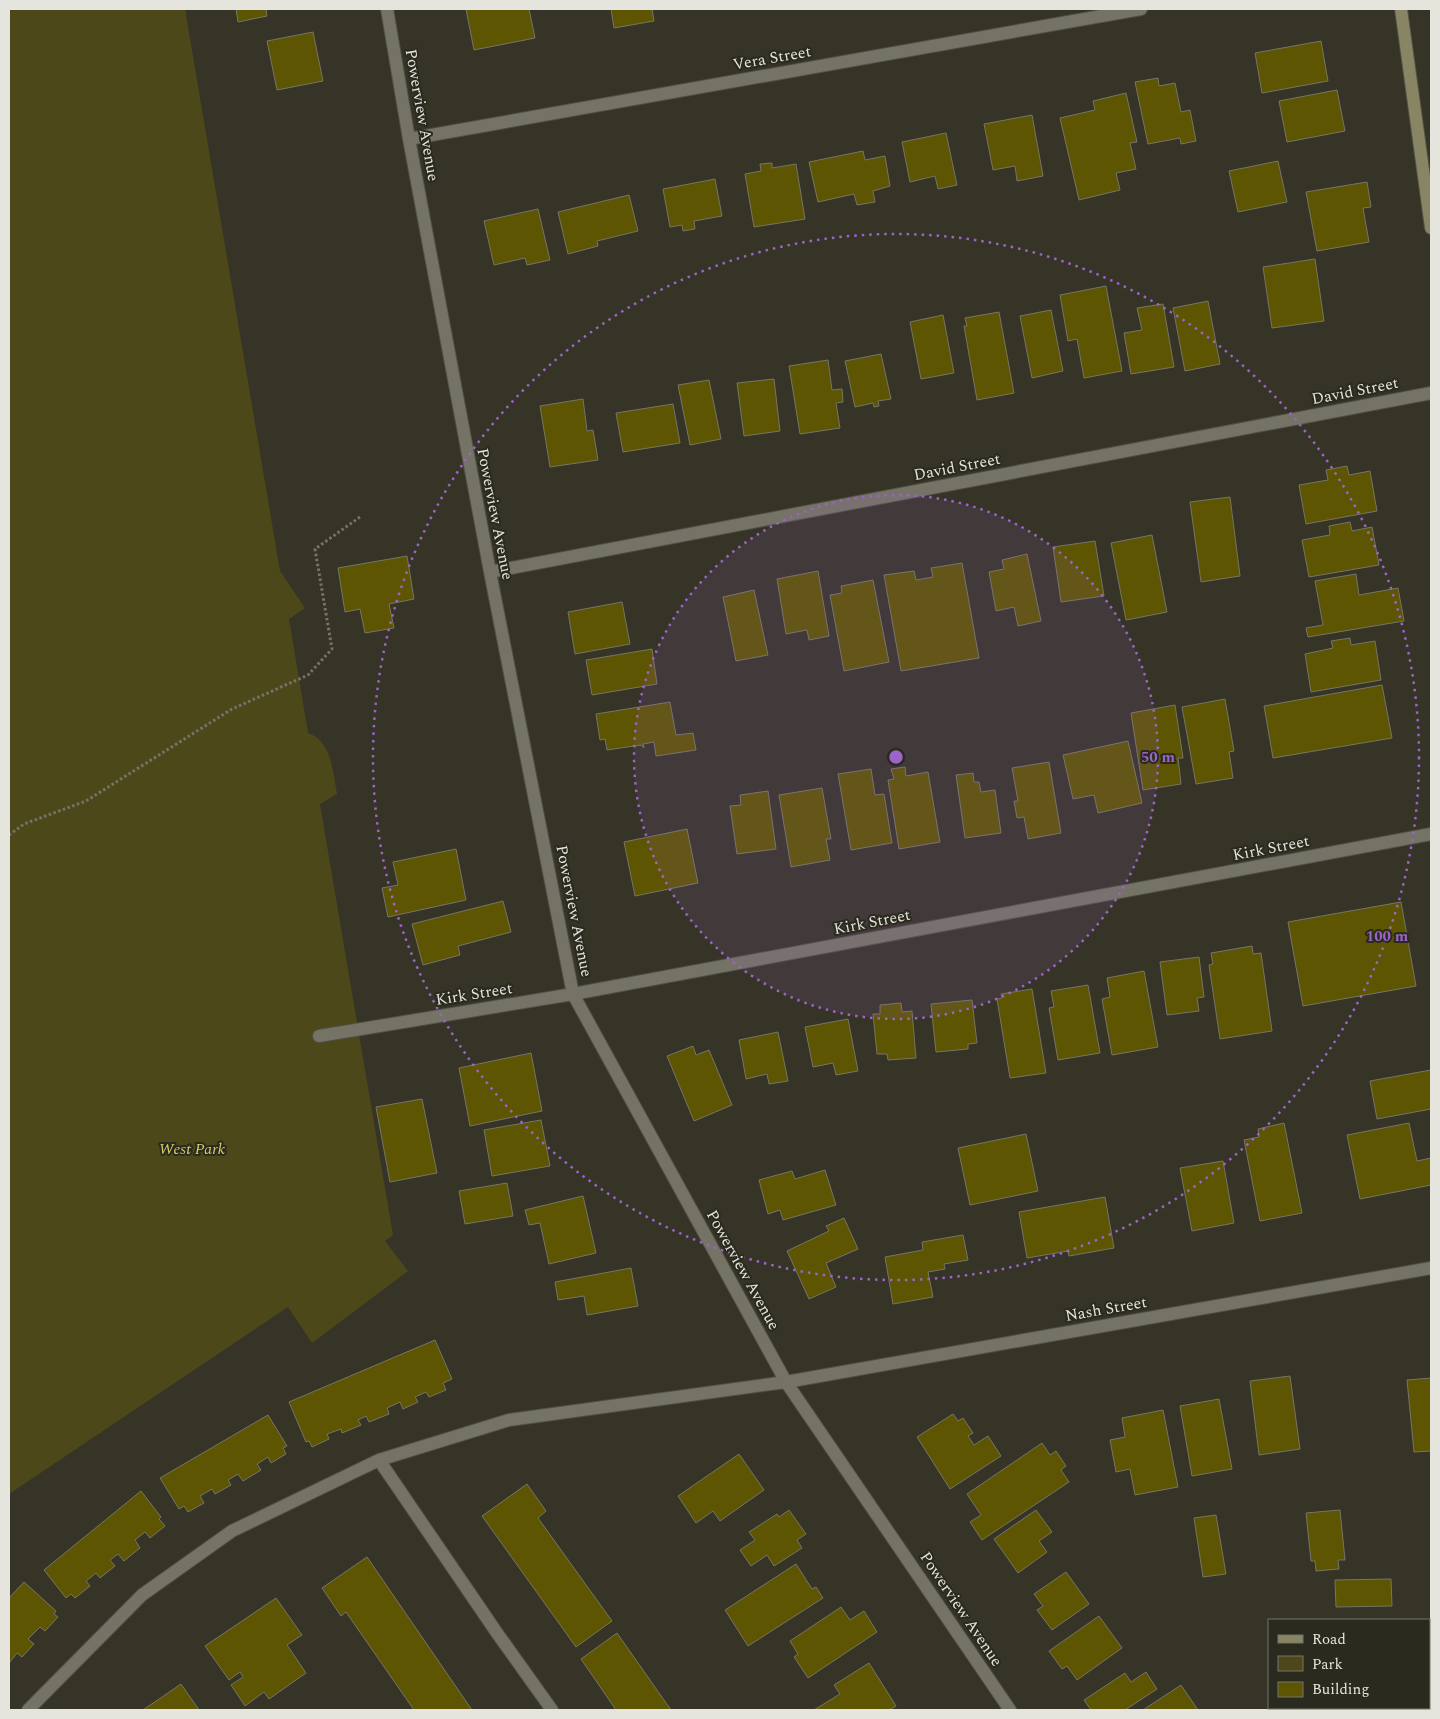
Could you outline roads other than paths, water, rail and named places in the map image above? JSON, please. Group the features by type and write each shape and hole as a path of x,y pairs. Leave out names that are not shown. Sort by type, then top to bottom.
{"main road":[{"path":"1401,9 1431,228"}],"street":[{"name":"Powerview Avenue","path":"387,9 409,139 490,572 574,994 786,1382 1010,1710"},
{"name":"Vera Street","path":"409,139 1141,9"},
{"name":"David Street","path":"490,572 1431,394"},
{"name":"Kirk Street","path":"318,1036 574,994 1431,834"},
{"name":"Nash Street","path":"33,1708 142,1595 232,1531 379,1460 509,1420 786,1382 1431,1268"},
{"path":"379,1460 552,1710"}],"park label":[{"name":"West Park","path":"192,1149"}]}
